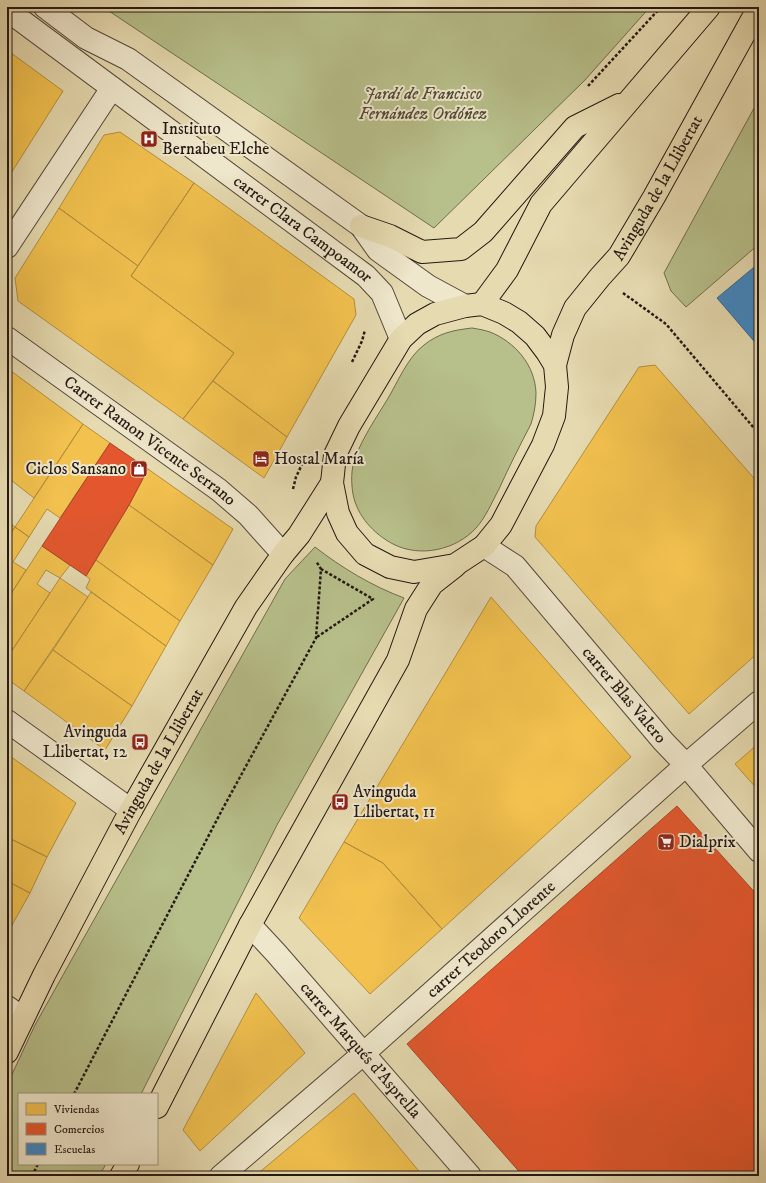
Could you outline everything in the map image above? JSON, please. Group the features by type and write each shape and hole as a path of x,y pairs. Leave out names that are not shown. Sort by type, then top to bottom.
{"highway":[{"path":"474,305 507,270 541,204 709,7"},
{"name":"Avinguda de la Llibertat","path":"555,365 563,335 575,308 619,256 654,197 759,7"},
{"path":"360,226 390,236 422,252 461,249 483,232 575,127 628,101"},
{"path":"158,1105 250,925 398,660 416,609 432,584 484,546 501,526 543,445 554,416 557,387 555,365 535,336 520,322 504,313 474,305 435,314 417,324 401,339 349,426 336,456 332,483 338,514 347,533 365,554 390,567 414,572 456,565"},
{"name":"Avinguda de la Llibertat","path":"7,1052 15,1012 44,975 132,810 246,607 283,554 299,535 332,483"},
{"path":"122,1176 128,1165"}],"street":[{"name":"carrer Clara Campoamor","path":"45,7 86,38 128,59 360,226 378,250 428,286 474,305"},
{"name":"carrer Clara Campoamor","path":"7,10 366,276 382,294 401,339"},
{"path":"7,248 112,88"},
{"name":"Carrer Ramon Vicente Serrano","path":"7,338 219,490 248,515 283,554"},
{"name":"carrer Blas Valero","path":"484,546 515,566 663,741 686,765 759,851"},
{"name":"carrer Teodoro Llorente","path":"221,1176 363,1054 686,765 759,702"},
{"path":"7,721 132,810"},
{"name":"carrer Marqués d'Asprella","path":"250,925 470,1176"}],"path":[{"path":"621,290 666,324 759,434"},
{"path":"349,368 362,341 367,325"},
{"path":"292,491 305,456"},
{"path":"299,535 321,569 373,599 316,638"},
{"path":"75,1093 222,810 316,638 321,569"},
{"path":"32,1176 38,1165"}],"green space":[{"name":"Jardí de Francisco Fernández Ordóñez","path":"103,7 650,7 585,80 434,228"},
{"path":"759,99 759,244 686,307 671,291 664,273"},
{"path":"472,328 490,332 499,336 515,348 528,364 535,383 536,393 535,409 531,424 489,509 476,528 468,536 458,542 437,550 426,551 403,548 386,540 373,530 358,510 352,485 354,462 358,450 370,428 403,371 418,350 441,335 453,331"},
{"path":"315,547 358,576 380,588 404,598 277,825 142,1093 18,1093 18,1165 105,1165 99,1176 7,1176 7,1085 35,1025 285,579"}],"building: Viviendas":[{"path":"7,50 63,91 8,178 7,177"},
{"path":"120,132 194,183 138,266 59,208 104,135"},
{"path":"194,183 354,299 356,315 287,437 213,381 234,353 131,276"},
{"path":"59,208 138,266 131,276 234,353 183,419 18,301 15,278"},
{"path":"655,365 759,484 759,652 689,714 535,537 536,526 639,367"},
{"path":"7,368 83,424 34,498 7,477"},
{"path":"213,381 287,437 264,478 183,419"},
{"path":"83,424 110,443 60,518 47,509 29,537 15,527"},
{"path":"148,469 233,529 213,565 129,505"},
{"path":"129,505 213,565 180,621 96,560"},
{"path":"7,521 15,527 7,538"},
{"path":"15,527 29,537 13,562 26,570 7,600 7,538"},
{"path":"42,546 70,565 60,578 46,570 37,584 50,593 7,658 7,600"},
{"path":"96,560 180,621 166,646 86,588 90,579 86,576"},
{"path":"60,578 88,597 24,691 7,679 7,658"},
{"path":"91,592 166,646 132,706 53,650"},
{"path":"491,597 631,757 442,929 383,863 344,842"},
{"path":"53,650 132,706 105,750 24,691"},
{"path":"759,743 759,791 735,764"},
{"path":"7,754 76,803 47,857 7,837"},
{"path":"7,837 47,857 30,893 7,881"},
{"path":"344,842 383,863 442,929 370,994 299,918"},
{"path":"7,881 30,893 7,934"},
{"path":"256,993 305,1053 200,1151 183,1130"},
{"path":"354,1093 423,1176 255,1176"}],"building: Comercios":[{"path":"110,443 148,469 129,505 86,576 42,546"},
{"path":"677,806 759,897 759,1176 523,1176 407,1044"}],"building: Escuelas":[{"path":"759,263 759,347 717,298"}],"place":[{"name":"Instituto Bernabeu Elche","path":"149,139"},
{"name":"Hostal María","path":"261,459"},
{"name":"Ciclos Sansano","path":"139,469"},
{"name":"Avinguda Llibertat, 12","path":"140,742"},
{"name":"Avinguda Llibertat, 11","path":"340,802"},
{"name":"Dialprix","path":"666,842"}]}
